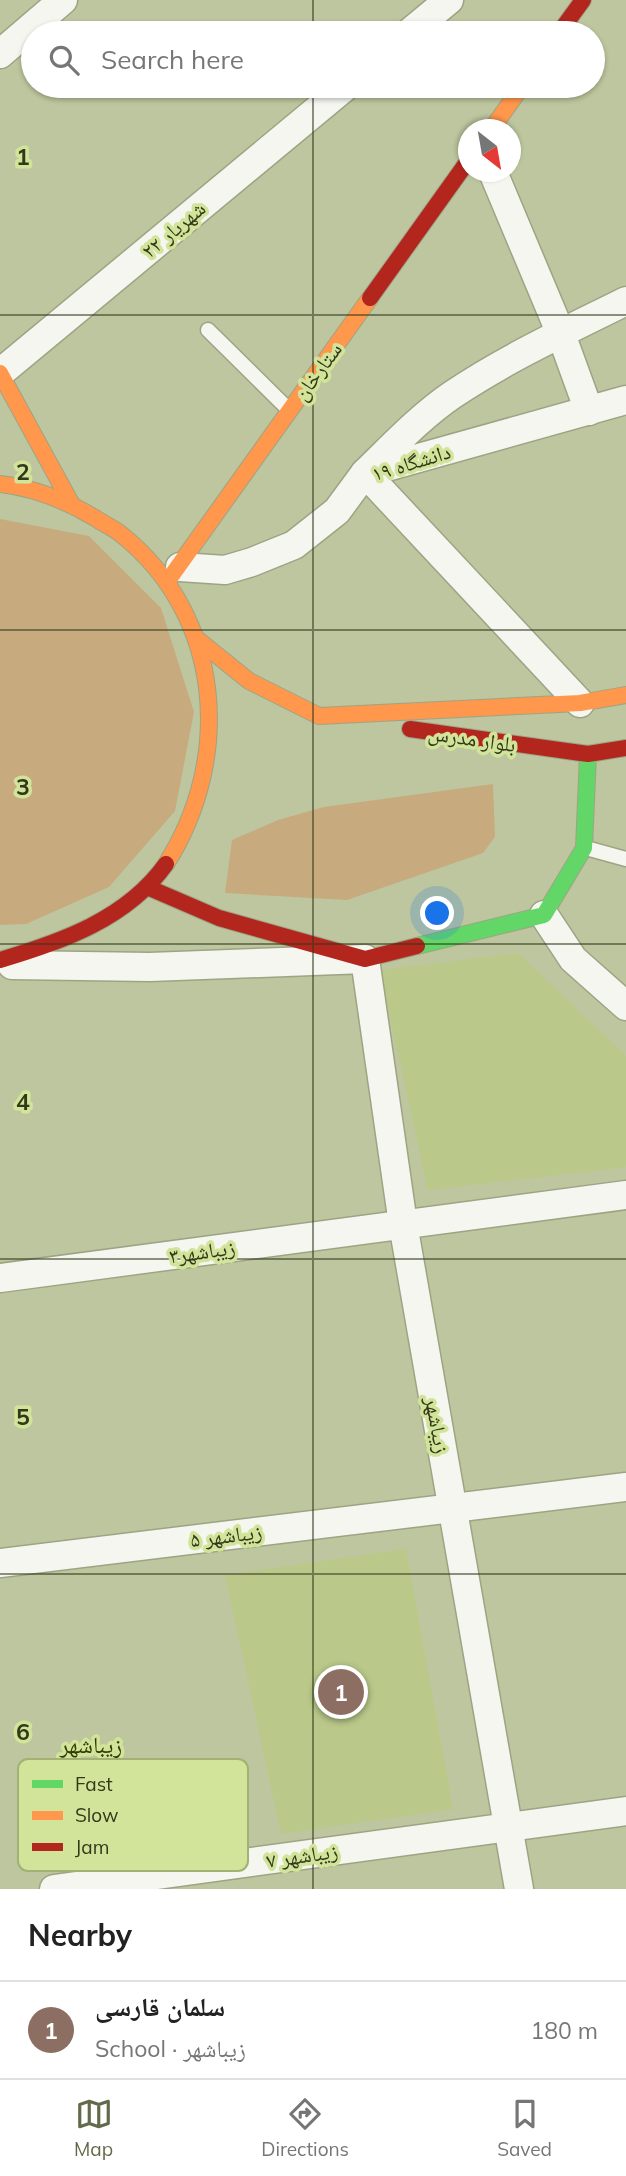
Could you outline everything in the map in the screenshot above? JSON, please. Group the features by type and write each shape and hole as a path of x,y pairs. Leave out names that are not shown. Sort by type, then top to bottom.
{"main road":[{"path":"568,21 583,0"},
{"path":"499,119 514,98"},
{"name":"ستارخان","path":"174,575 458,175"},
{"path":"0,373 71,503"},
{"path":"0,484 18,485 71,503 125,536 174,575 197,639 210,690 211,743 200,795 179,844 147,887 73,936 0,962"},
{"name":"بلوار مدرس","path":"197,639 249,681 319,716 588,754 626,748"},
{"name":"بلوار مدرس","path":"319,716 580,703 626,695"},
{"path":"147,887 219,918 365,959 544,915 584,848 588,754"}],"street":[{"path":"38,21 63,0"},
{"path":"424,21 449,0"},
{"path":"0,54 21,36"},
{"name":"شهریار ۲۲","path":"0,373 332,98"},
{"path":"497,182 561,334 589,411"},
{"path":"580,703 365,473 409,430 451,396 626,301"},
{"name":"دانشگاه ۱۹","path":"174,575 225,570 294,545 337,511 365,473 626,400"},
{"path":"544,915 573,959 626,1006"},
{"path":"0,962 150,967 365,959"},
{"name":"زیباشهر","path":"365,959 403,1224 519,1889"},
{"name":"زیباشهر۳","path":"0,1278 626,1195"},
{"name":"زیباشهر ۵","path":"0,1563 626,1487"},
{"name":"زیباشهر ۷","path":"248,1863 626,1811"},
{"name":"زیباشهر ۷","path":"54,1889 186,1871"}],"lane":[{"path":"208,330 289,410"},
{"path":"584,848 626,859"}],"shaded area":[{"path":"0,519 89,536 161,608 194,712 175,811 109,887 26,924 0,925"},
{"path":"493,784 495,837 483,853 347,900 225,893 232,840 278,820 324,807"},
{"path":"518,953 626,1056 626,1167 428,1190 380,970"},
{"path":"406,1549 453,1809 281,1834 225,1575"}],"traffic: fast":[{"path":"417,946 544,915 584,848 588,754"}],"traffic: slow":[{"path":"499,119 514,98"},
{"path":"167,582 370,298"},
{"path":"0,373 71,503"},
{"path":"0,484 25,488 61,500 116,530 156,568 181,606 198,647 207,691 208,735 202,780 188,823 166,864"},
{"path":"197,639 249,681 319,716 580,703 626,695"}],"traffic: jam":[{"path":"568,21 583,0"},
{"path":"370,298 458,175"},
{"path":"410,729 588,754 626,748"},
{"path":"0,960 69,936 112,914 132,900 166,864"},
{"path":"147,887 219,918 365,959 417,946"}],"place":[{"name":"سلمان قارسی","path":"341,1692"}],"district":[{"name":"زیباشهر","path":"91,1744"}]}
